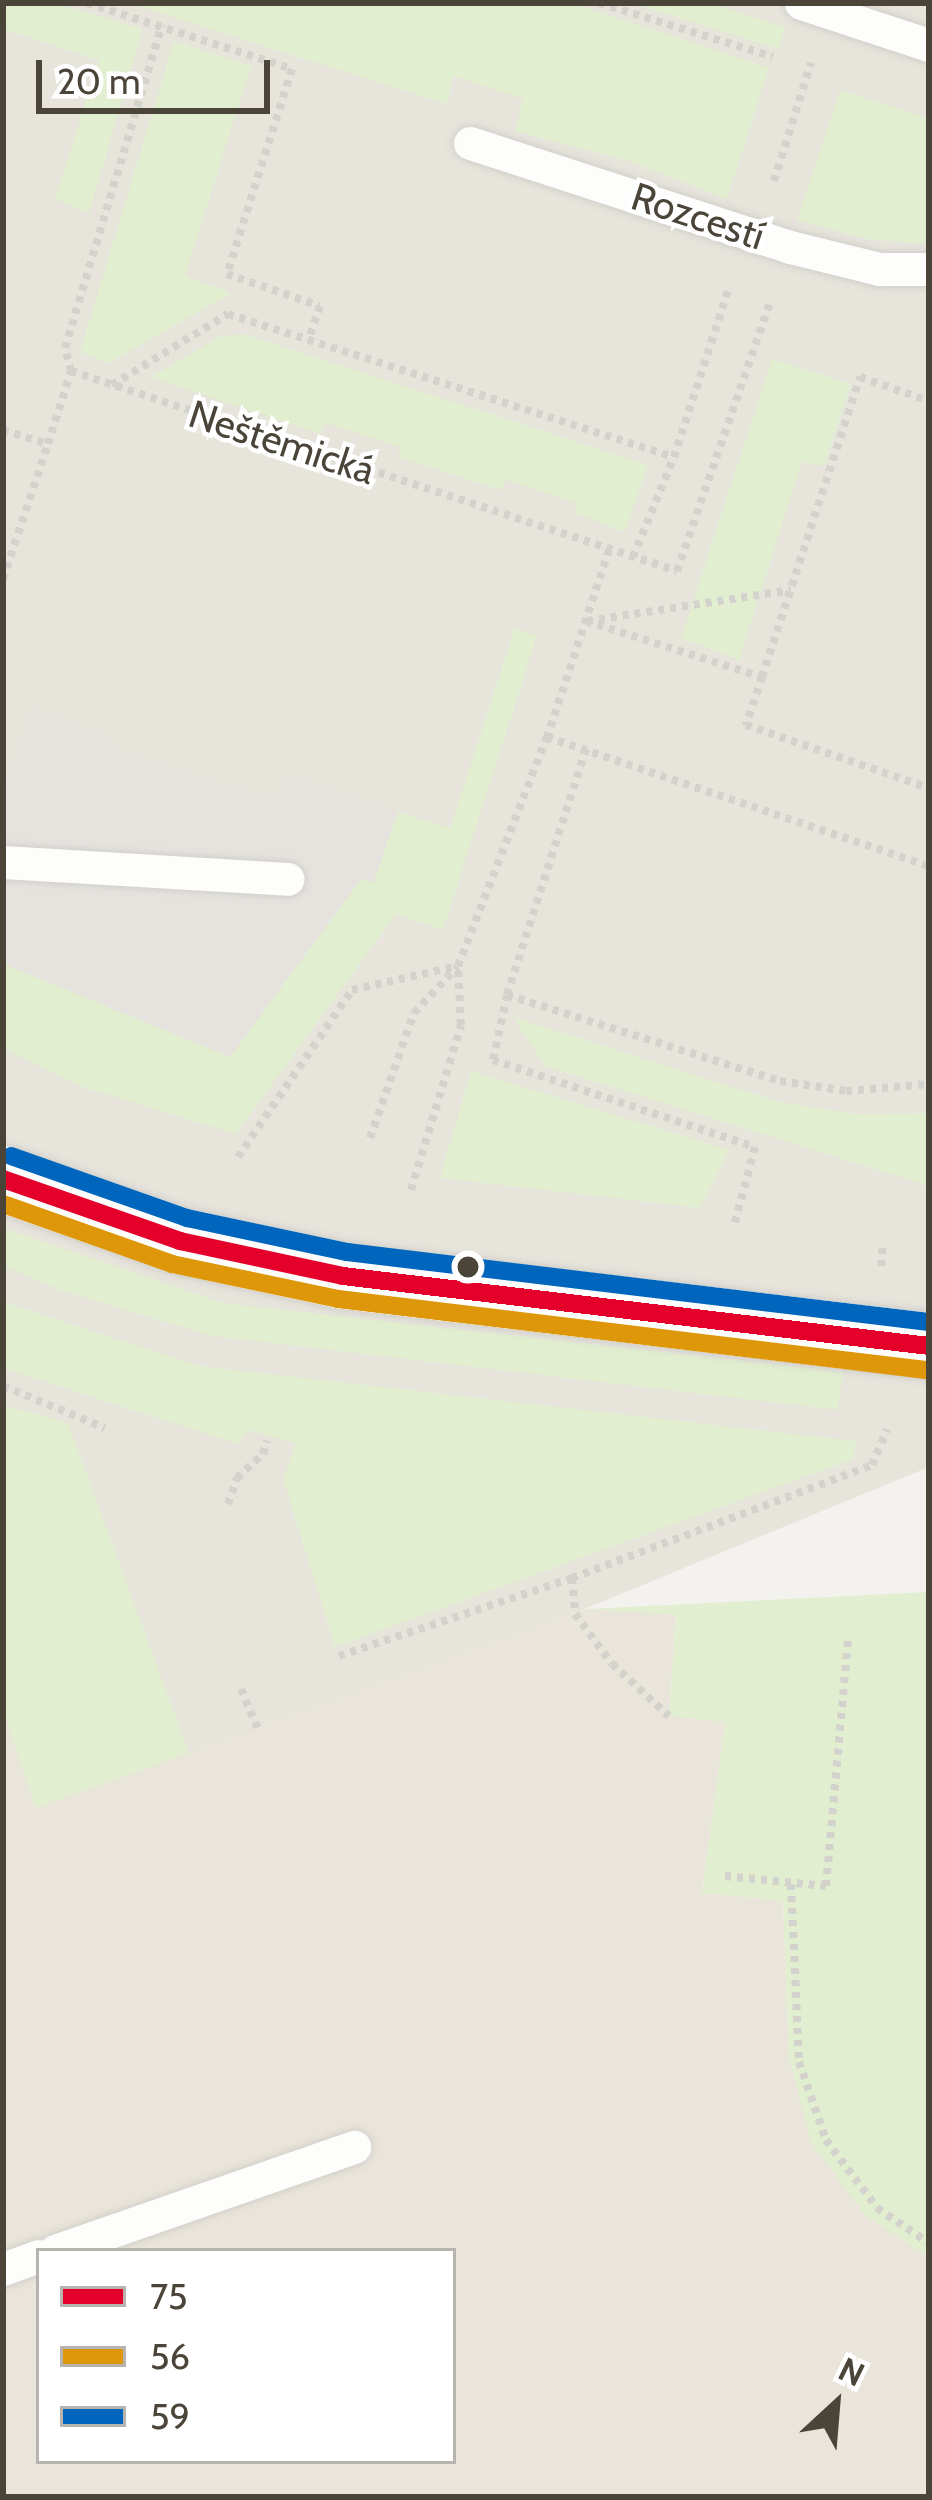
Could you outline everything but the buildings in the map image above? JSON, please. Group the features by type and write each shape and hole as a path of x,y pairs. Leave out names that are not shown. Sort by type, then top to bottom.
{"street":[{"path":"3,1179 180,1241 343,1276 929,1346"}],"lane":[{"path":"801,3 929,45"},
{"name":"Rozcestí","path":"470,142 790,247 880,268 929,269"},
{"path":"3,862 287,879"},
{"path":"64,2248 354,2147"},
{"path":"3,2269 36,2257"}],"path":[{"path":"88,3 292,69 227,274 320,306 308,340"},
{"path":"599,3 829,75"},
{"path":"3,579 71,371 65,348 161,25"},
{"path":"772,188 806,79"},
{"name":"Neštěmická","path":"71,371 677,571 790,247"},
{"path":"632,557 674,457 734,275"},
{"path":"112,386 228,314 674,457"},
{"path":"929,401 860,377 746,725 929,788"},
{"path":"3,430 48,444"},
{"path":"370,1138 414,1012 458,966 547,737 609,550"},
{"path":"586,621 790,590"},
{"path":"586,621 762,676"},
{"path":"547,737 929,866"},
{"path":"586,749 507,994 493,1060 755,1147 734,1226"},
{"path":"238,1157 352,989 458,966"},
{"path":"411,1190 461,1025 458,966"},
{"path":"507,994 780,1082 847,1091 929,1084"},
{"path":"3,1387 105,1428"},
{"path":"338,1656 572,1578 872,1465 887,1429"},
{"path":"229,1504 237,1478 263,1454 267,1441"},
{"path":"572,1578 575,1614 612,1664 669,1716"},
{"path":"725,1876 826,1886 848,1639"},
{"path":"241,1689 258,1729"},
{"path":"791,1884 799,2062 826,2140 877,2208 929,2243"}],"shaded area":[{"path":"3,3 929,3 929,1467 519,1636 143,1769 17,1410 3,1403"},
{"path":"32,707 109,737 107,747 276,801 285,775 398,812 373,883 361,879 230,1057 11,967 3,958 3,792"},
{"path":"3,1403 17,1409 143,1769 586,1609 676,1614 669,1715 725,1722 702,1893 783,1901 789,2058 866,2216 929,2257 929,2497 3,2497"}],"green space":[{"path":"3,3 55,3 143,29 89,213 55,199 99,60 3,29"},
{"path":"128,3 572,3 769,68 727,199 632,162 515,131 523,99 453,76 447,104"},
{"path":"631,3 709,3 785,27 779,49"},
{"path":"174,41 251,66 185,276 232,293 109,363 80,352"},
{"path":"840,90 929,118 929,244 866,239 797,220"},
{"path":"243,334 648,465 625,532 575,513 577,503 506,480 501,490 398,457 400,447 325,423 320,434 151,377 221,336"},
{"path":"772,359 851,384 824,466 802,462 739,660 681,638"},
{"path":"515,628 537,636 443,930 396,914 236,1134 83,1087 3,1049 3,958 12,967 230,1056 361,879 373,882 398,812 450,828"},
{"path":"513,1017 780,1102 857,1114 929,1113 929,1186 545,1066"},
{"path":"471,1071 729,1150 700,1208 440,1178"},
{"path":"3,1228 223,1303 843,1372 838,1410 212,1336 63,1291 3,1266"},
{"path":"3,1302 200,1366 856,1441 854,1459 335,1647 283,1479 296,1443 248,1430 238,1444 3,1368"},
{"path":"3,1405 68,1423 189,1753 36,1808 3,1710"},
{"path":"929,1592 929,2257 866,2216 811,2142 789,2058 783,1901 702,1893 725,1722 669,1716 676,1615 586,1609"}],"transit line":[{"name":"59","path":"11,1156 187,1218 347,1252 929,1322"},
{"name":"75","path":"3,1179 180,1241 343,1276 929,1346"},
{"name":"56","path":"3,1204 172,1264 338,1299 926,1370"}]}
